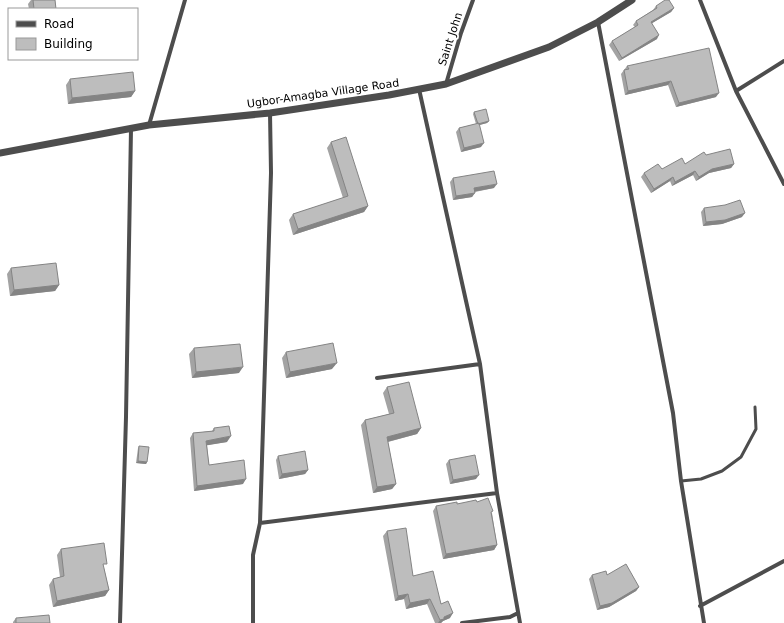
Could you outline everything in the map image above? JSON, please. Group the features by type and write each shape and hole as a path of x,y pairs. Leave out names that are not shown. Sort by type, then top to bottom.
{"street":[{"path":"150,125 185,0"},
{"name":"Saint John","path":"446,84 461,33 473,0"},
{"name":"Ugbor-Amagba Village Road","path":"0,153 150,125 270,113 446,84 549,47 598,22 632,0"},
{"path":"700,0 736,91 784,184"},
{"path":"598,22 673,413 681,481 700,606 704,623"},
{"path":"736,91 784,61"},
{"path":"418,89 480,364 496,493 520,623"},
{"path":"253,623 253,555 260,523 271,174 270,113"},
{"path":"120,623 126,409 131,129"},
{"path":"377,378 480,364"},
{"path":"260,523 496,493"},
{"path":"700,606 784,562"},
{"path":"462,623 510,617 518,613"}],"lane":[{"path":"681,481 701,478 722,471 741,457 756,429 755,407"}],"building":[{"path":"33,0 55,0 56,8 34,8"},
{"path":"665,0 669,0 674,8 651,22 659,35 622,58 612,41 638,25 636,21 657,8 656,6"},
{"path":"709,48 719,93 679,103 671,81 628,91 624,70 629,69 627,66"},
{"path":"133,72 135,91 72,98 70,79"},
{"path":"486,109 489,121 478,124 474,112"},
{"path":"479,123 484,143 464,148 459,128"},
{"path":"346,137 368,206 298,229 293,214 348,196 331,142"},
{"path":"730,149 734,164 712,169 699,177 695,171 675,182 673,177 654,189 644,173 658,164 662,169 682,158 685,164 704,152 706,155"},
{"path":"494,171 497,184 474,188 475,193 456,196 453,178"},
{"path":"740,200 745,213 725,220 706,222 704,208 725,205"},
{"path":"56,263 59,285 14,290 11,268"},
{"path":"333,343 337,363 290,372 286,352"},
{"path":"240,344 243,367 196,372 194,348"},
{"path":"409,382 421,428 387,437 396,484 377,487 365,420 394,413 387,387"},
{"path":"229,426 231,436 206,441 209,465 244,460 246,479 197,486 193,433 214,431 214,428"},
{"path":"139,446 149,447 147,462 138,461"},
{"path":"305,451 308,470 282,474 278,456"},
{"path":"475,455 479,475 453,480 449,460"},
{"path":"488,498 493,511 491,512 497,545 446,554 436,506 476,500 477,502"},
{"path":"406,528 413,576 433,571 441,604 448,601 453,613 444,617 444,619 440,620 430,599 410,603 408,594 398,596 387,531"},
{"path":"104,543 107,564 103,564 109,590 57,601 53,579 64,576 61,549"},
{"path":"626,564 639,587 612,603 600,606 592,575 606,571 607,575"},
{"path":"49,615 50,623 16,623 16,618"}]}
